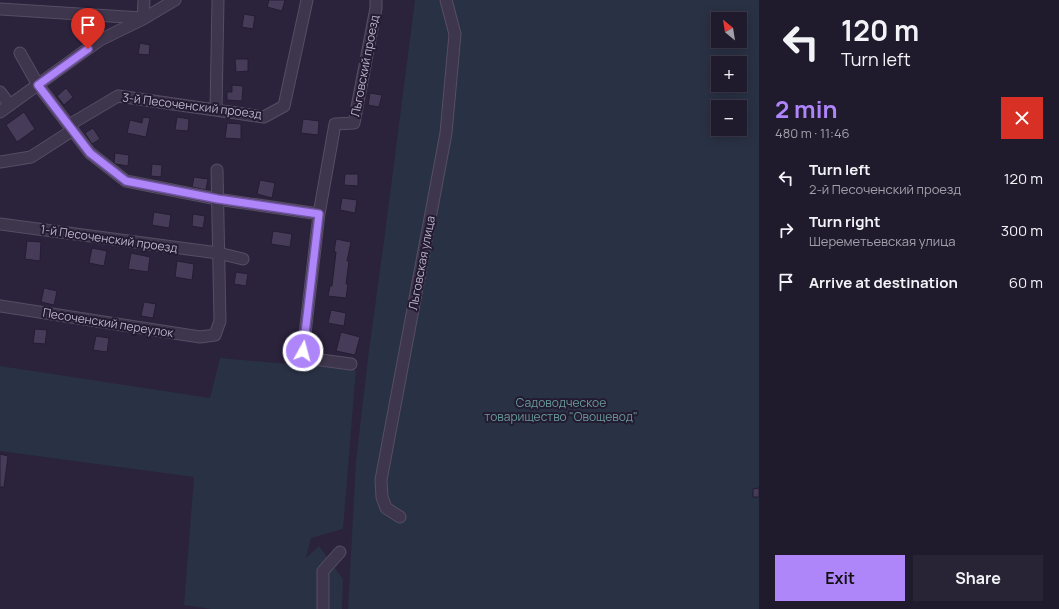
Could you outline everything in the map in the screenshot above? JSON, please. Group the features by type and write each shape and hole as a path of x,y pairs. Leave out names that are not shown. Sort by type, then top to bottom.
{"street":[{"path":"143,18 144,0"},
{"path":"0,112 100,40 175,0"},
{"path":"216,109 218,0"},
{"name":"3-й Песоченский проезд","path":"0,162 31,157 118,96 264,117 284,106 308,0"},
{"name":"Льговский проезд","path":"351,364 313,359 303,351 319,214 335,124 354,123 376,8 376,0"},
{"name":"Льговская улица","path":"400,517 386,508 382,497 382,480 446,133 455,34 446,0"},
{"path":"0,8 143,18"},
{"path":"20,53 38,85 90,153 126,181 218,199 319,214"},
{"path":"0,92 10,105"},
{"path":"217,170 218,254"},
{"name":"1-й Песоченский проезд","path":"0,224 218,254 243,259"},
{"name":"Песоченский переулок","path":"0,306 200,337 215,335 220,320 218,254"},
{"path":"323,609 324,571 340,552"}],"green space":[{"name":"Садоводческое товарищество \"Овощевод\"","path":"415,0 759,0 759,609 348,609 356,461"},
{"path":"220,358 356,370 343,529 311,538 306,558 319,546 343,579 342,609 211,609 184,605 194,477 0,451 0,366 210,398"}],"building":[{"path":"269,0 285,0 282,11 267,7"},
{"path":"244,14 255,16 253,29 242,27"},
{"path":"140,43 150,45 149,55 138,54"},
{"path":"235,59 248,59 248,71 236,72"},
{"path":"232,85 243,86 242,101 227,100 227,92 232,92"},
{"path":"66,88 73,97 64,105 57,96"},
{"path":"370,93 382,95 379,107 368,105"},
{"path":"24,112 35,129 17,142 6,125"},
{"path":"143,117 150,118 146,137 127,133 130,120 142,123"},
{"path":"177,117 189,119 188,131 175,130"},
{"path":"303,119 319,121 318,135 301,133"},
{"path":"227,123 241,124 241,139 225,138"},
{"path":"93,128 100,139 92,144 85,133"},
{"path":"115,153 129,155 128,166 114,163"},
{"path":"152,164 162,165 161,177 151,176"},
{"path":"345,174 358,174 358,186 344,185"},
{"path":"194,177 208,179 206,190 192,187"},
{"path":"260,180 275,183 272,198 257,194"},
{"path":"342,198 357,200 355,213 340,210"},
{"path":"154,212 171,215 169,228 152,225"},
{"path":"193,214 205,216 203,228 192,226"},
{"path":"273,231 292,234 290,247 271,244"},
{"path":"336,239 351,242 347,261 349,261 346,298 328,296 330,286 332,286"},
{"path":"27,241 41,242 40,261 25,259"},
{"path":"92,248 107,251 104,266 89,263"},
{"path":"131,253 150,257 148,272 128,269"},
{"path":"177,261 194,264 192,280 175,277"},
{"path":"236,272 248,274 246,286 234,284"},
{"path":"44,288 57,291 54,305 41,302"},
{"path":"144,302 156,304 153,318 141,316"},
{"path":"331,310 346,313 344,326 328,323"},
{"path":"35,329 47,330 45,344 33,343"},
{"path":"341,332 360,337 355,355 336,351"},
{"path":"96,336 109,338 107,352 93,350"},
{"path":"0,454 8,456 4,487 0,487"},
{"path":"759,488 759,497 753,497 753,489"}],"route":[{"path":"88,49 38,85 90,153 126,181 218,199 319,214 303,351"}]}
